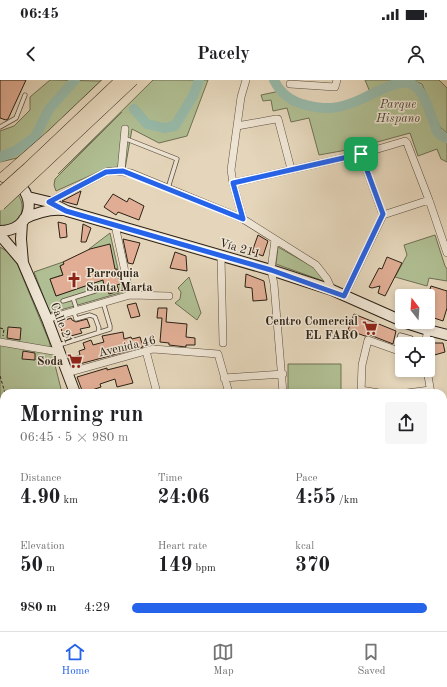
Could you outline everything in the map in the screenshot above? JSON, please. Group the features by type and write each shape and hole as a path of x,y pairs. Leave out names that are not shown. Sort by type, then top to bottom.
{"highway":[{"path":"1,177 46,140 110,80"},
{"path":"0,193 120,80"},
{"path":"0,205 133,80"}],"main road":[{"path":"1,177 16,181 25,190 28,197"},
{"name":"Vía 211","path":"28,197 49,202 66,211 221,257 271,270 332,290 395,318"},
{"name":"Calle 21","path":"23,263 21,242 23,221 28,213 28,197"},
{"name":"Vía 211","path":"0,231 13,229 32,215 49,210 66,211"},
{"name":"Calle 21","path":"0,234 23,263 47,319 73,389"},
{"name":"Vía 211","path":"425,329 447,335"}],"street":[{"path":"243,219 231,170 241,97 246,80"},
{"path":"290,84 333,87 336,86 337,82"},
{"path":"237,126 276,119 279,121 290,170"},
{"path":"118,171 125,129"},
{"path":"233,183 361,154 405,141 447,250"},
{"path":"344,296 383,214 361,154"},
{"path":"49,202 106,172 118,171 131,174 243,219 316,265 327,279 332,290"},
{"path":"383,214 429,200"},
{"path":"115,225 130,295"},
{"path":"275,240 271,270 274,284 283,374 283,389"},
{"path":"221,257 223,343"},
{"path":"47,319 130,295 169,296"},
{"path":"426,337 428,330"},
{"path":"361,389 362,365 368,340 395,349"},
{"path":"0,342 58,349"},
{"name":"Avenida 46","path":"67,373 146,351 161,349 218,354 224,378"},
{"path":"146,351 156,389"},
{"path":"228,389 224,378 283,374"},
{"path":"428,377 431,389"}],"lane":[{"path":"0,127 16,118 25,95"},
{"path":"124,138 177,159 168,188"},
{"path":"63,301 95,291"},
{"path":"73,298 76,319 90,314 95,317 99,328 98,333"},
{"path":"58,349 107,330 110,326 103,302"}],"path":[{"path":"0,328 4,329"},
{"path":"0,376 4,389"}],"green space":[{"path":"50,80 101,81 41,139 17,158 0,162 0,131 14,126 30,110 30,97"},
{"path":"153,80 208,80 187,136 159,143 132,129 125,169 118,167 107,168 56,191 54,185 55,179 122,112 58,174"},
{"path":"365,80 400,80 386,84 370,92"},
{"path":"412,80 439,80 447,88 447,133 440,127 422,84"},
{"name":"Parque Hispano","path":"406,84 416,88 421,95 436,134 447,140 447,162 441,159 437,149 418,156 410,133 352,149 319,155 309,118 291,122 287,108 273,111 271,100 263,101 261,95 280,91 287,98 301,106 324,110 348,106 394,87"},
{"path":"0,185 14,190 22,202 21,215 17,221 10,225 0,226"},
{"path":"110,233 123,292 50,313 34,272 63,262 64,264 60,266 62,273 92,259 89,249","holes":["77,270 99,281 56,296 50,279"]},
{"path":"435,235 447,269 447,281 429,278 427,286 395,277 407,255 404,245"},
{"path":"0,247 8,252 16,261 49,341 61,389 0,389"},
{"path":"278,247 315,268 326,282 276,264"},
{"path":"189,277 201,313 197,320 175,303 180,299 181,292 178,288"},
{"path":"288,364 341,364 341,389 288,389"}],"building":[{"path":"0,80 26,80 8,119 6,120 0,118"},
{"path":"81,191 77,205 62,201"},
{"path":"113,194 127,202 129,198 144,206 139,220 118,212 116,215 104,207"},
{"path":"58,222 66,224 67,237 60,238"},
{"path":"83,224 91,228 86,242 81,242"},
{"path":"258,235 268,241 263,256 252,252"},
{"path":"123,239 140,243 133,264 128,263"},
{"path":"110,244 115,269 117,269 120,284 117,285 119,291 109,294 108,290 105,291 103,280 56,296 50,279 63,275 60,266 64,264 63,262 90,249"},
{"path":"175,252 186,256 187,271 170,268"},
{"path":"387,257 402,263 385,296 378,293 380,286 372,288 369,287 379,268 382,269"},
{"path":"246,274 264,281 267,300 253,301 252,288 245,287"},
{"path":"431,286 447,291 447,308 443,321 435,318 435,289 430,289"},
{"path":"136,303 140,316 131,318 127,305"},
{"path":"158,308 167,308 166,322 187,324 186,337 195,338 195,345 186,345 186,347 169,345 169,343 160,342 162,318 157,318"},
{"name":"Centro Comercial EL FARO","path":"354,314 396,331 393,344 370,335 365,336 348,330"},
{"path":"71,318 76,322 87,319 90,327 80,329 82,333 63,338 60,322"},
{"path":"8,327 21,328 20,340 7,338"},
{"path":"123,332 124,339 140,337 143,347 72,366 69,358 80,355 79,351 85,349 83,343 91,340 93,345 104,342 102,336"},
{"path":"435,343 443,343 445,352 435,355"},
{"path":"23,351 35,353 35,360 22,359"},
{"path":"127,365 133,383 117,387 115,379 100,384 101,387 95,389 82,389 77,377 107,368 107,370"}],"waterway":[{"path":"0,157 15,151 35,137 49,109 75,80"},
{"path":"134,109 147,124 164,128 175,126 194,94 199,80"},
{"path":"274,80 283,93 291,99 301,104 320,108 344,106 390,86 409,83 418,89 422,94 438,133 447,138"}],"place":[{"name":"Parroquia Santa Marta","path":"74,280"},
{"name":"Centro Comercial EL FARO","path":"370,328"},
{"name":"Soda","path":"75,361"}],"route":[{"path":"361,154 383,214 344,296 332,290 271,270 221,257 66,211 49,202 106,172 123,171 243,219 233,183 361,154"}]}
